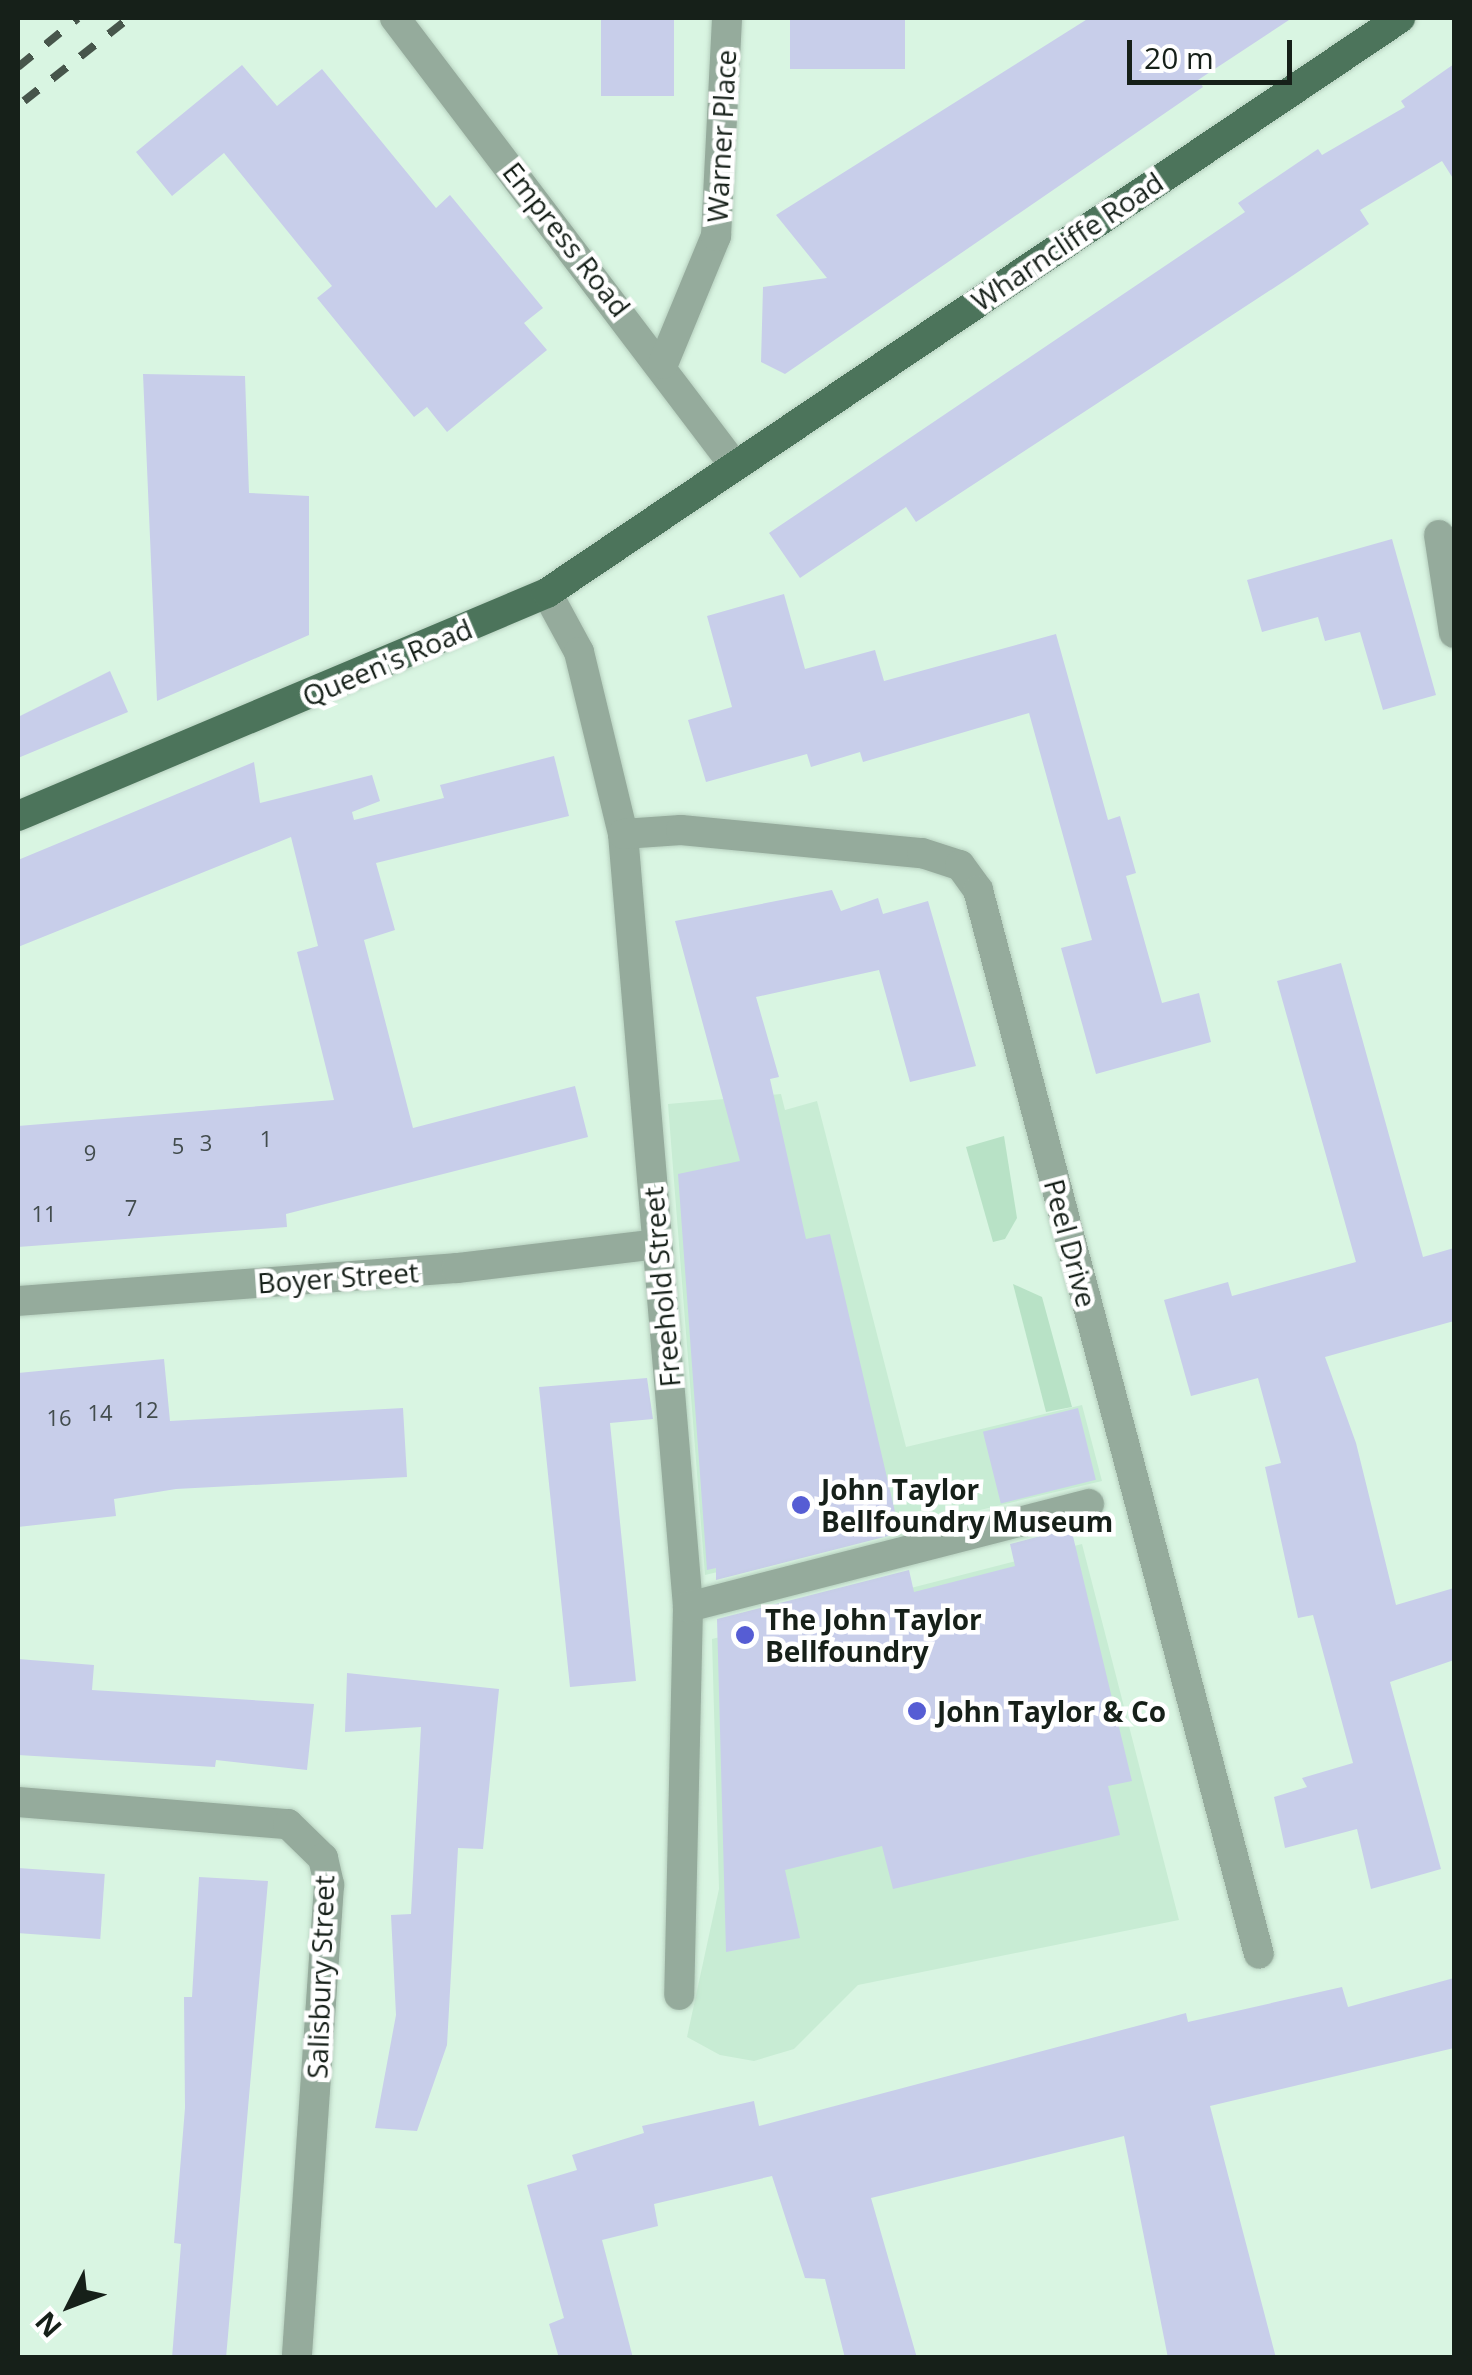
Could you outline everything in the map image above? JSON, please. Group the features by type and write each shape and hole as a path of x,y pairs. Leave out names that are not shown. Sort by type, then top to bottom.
{"main road":[{"name":"Wharncliffe Road","path":"734,465 1400,18"},
{"name":"Queen's Road","path":"18,816 547,593 734,465"}],"street":[{"name":"Empress Road","path":"395,18 663,364 734,465"},
{"name":"Warner Place","path":"663,364 716,236 726,18"},
{"path":"1439,535 1454,633"},
{"name":"Freehold Street","path":"547,593 579,652 624,834 688,1607 679,1996"},
{"name":"Peel Drive","path":"624,834 682,830 922,854 960,864 978,890 1259,1954"},
{"name":"Boyer Street","path":"18,1301 457,1268 657,1244"},
{"path":"688,1607 1089,1504"},
{"name":"Salisbury Street","path":"18,1802 288,1824 323,1858 329,1885 297,2358"}],"shaded area":[{"path":"781,1094 785,1110 817,1101 906,1447 1082,1405 1102,1481 705,1575 668,1104"},
{"path":"1004,1136 1017,1218 1005,1239 993,1242 966,1147"},
{"path":"1013,1284 1042,1297 1072,1407 1046,1412"},
{"name":"John Taylor & Co","path":"1082,1544 1179,1920 858,1985 794,2049 754,2061 720,2055 687,2037 719,1889 712,1639"}],"building":[{"path":"601,18 674,18 674,96 601,96"},
{"path":"790,18 905,18 905,69 790,69"},
{"path":"1089,18 1292,18 1198,80 1203,87 785,374 761,362 763,287 827,278 776,215"},
{"path":"1454,64 1454,180 1442,161 1360,210 1369,224 1289,278 916,522 906,507 800,578 769,533 1245,212 1238,203 1318,149 1322,155 1405,107 1401,101"},
{"path":"242,65 277,106 322,69 436,208 450,195 543,308 524,323 547,350 447,432 427,407 414,417 317,298 332,286 224,153 172,196 136,152"},
{"path":"143,374 245,376 249,493 309,496 309,635 157,701"},
{"path":"1392,539 1436,695 1383,710 1360,632 1325,641 1318,617 1262,632 1247,580"},
{"path":"784,594 805,669 875,650 884,681 1056,634 1108,820 1120,816 1136,873 1126,876 1162,1003 1199,993 1211,1042 1096,1074 1061,948 1092,940 1029,713 863,762 860,752 811,767 807,754 706,782 688,720 732,707 707,616"},
{"path":"110,671 128,712 18,758 18,717"},
{"path":"554,756 569,816 376,863 395,930 364,940 413,1128 575,1086 588,1137 286,1214 287,1227 18,1247 18,1126 334,1100 297,952 318,946 291,837 18,947 18,860 254,762 260,803 372,775 380,801 352,812 354,820 444,798 440,785"},
{"path":"832,890 841,911 878,898 883,914 928,901 976,1066 910,1082 879,970 756,997 779,1077 770,1079 806,1239 830,1234 900,1533 716,1580 716,1568 707,1570 678,1174 740,1161 675,921"},
{"path":"1341,963 1423,1257 1454,1248 1454,1321 1325,1357 1356,1443 1396,1605 1454,1588 1454,1660 1390,1682 1441,1869 1371,1889 1357,1829 1285,1848 1274,1797 1307,1787 1302,1778 1353,1763 1313,1615 1298,1618 1265,1467 1281,1463 1258,1378 1191,1396 1164,1300 1228,1282 1232,1296 1356,1262 1277,981"},
{"path":"164,1359 170,1421 403,1408 407,1477 176,1489 114,1499 116,1516 18,1527 18,1373"},
{"path":"647,1378 653,1419 610,1423 636,1681 570,1687 539,1387"},
{"path":"1078,1408 1096,1480 1001,1504 983,1432"},
{"name":"John Taylor & Co","path":"1071,1528 1132,1781 1108,1786 1120,1835 893,1889 882,1846 785,1870 800,1938 726,1952 717,1619 909,1570 914,1592 1015,1566 1010,1544"},
{"path":"18,1659 94,1665 92,1690 314,1704 307,1770 216,1760 215,1767 18,1755"},
{"path":"347,1673 499,1689 483,1849 458,1848 447,2045 417,2131 375,2128 396,2015 391,1915 411,1914 421,1727 345,1732"},
{"path":"18,1868 105,1874 100,1939 18,1933"},
{"path":"199,1877 268,1881 226,2358 172,2358 181,2244 174,2243 185,2108 184,1997 192,1997"},
{"path":"1454,1978 1454,2048 1210,2106 1276,2358 1168,2358 1124,2136 871,2198 917,2358 845,2358 825,2279 805,2278 772,2176 654,2204 658,2226 602,2240 633,2358 559,2358 549,2324 564,2318 527,2185 577,2170 572,2155 644,2133 642,2126 754,2101 759,2126 1186,2013 1188,2022 1342,1987 1348,2007"}],"railway":[{"path":"18,67 78,18"},
{"path":"24,101 129,18"}],"place":[{"name":"John Taylor Bellfoundry Museum","path":"801,1505"},
{"name":"The John Taylor Bellfoundry","path":"745,1635"},
{"name":"John Taylor & Co","path":"917,1711"}]}
